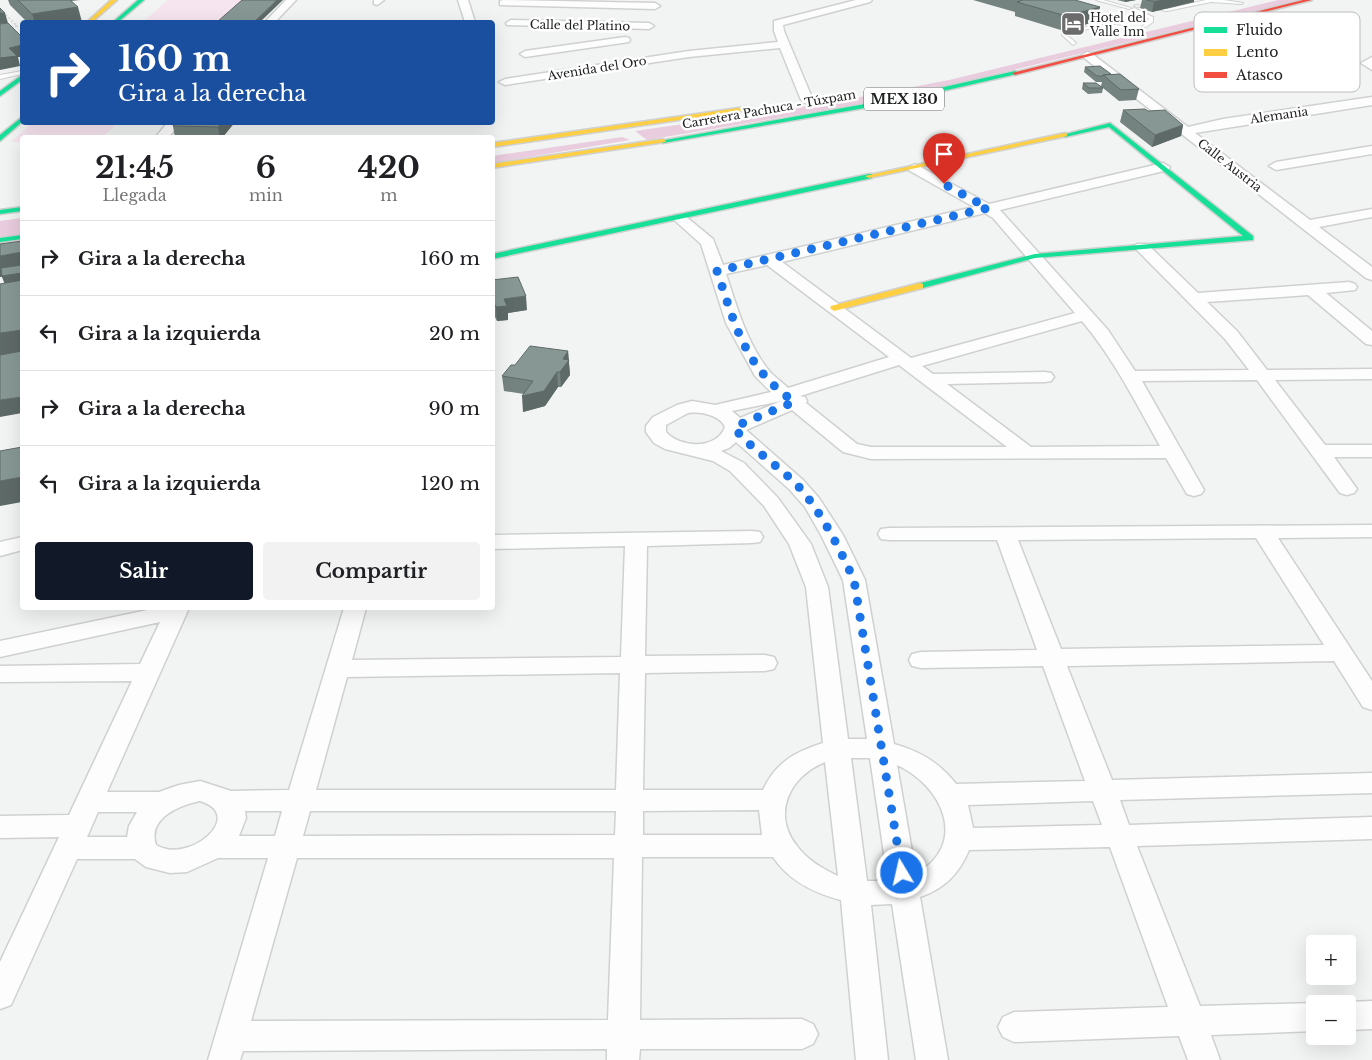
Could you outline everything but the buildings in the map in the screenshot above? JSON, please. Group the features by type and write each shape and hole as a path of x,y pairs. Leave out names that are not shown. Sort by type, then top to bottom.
{"main road":[{"path":"91,20 114,0"},
{"path":"1204,12 1255,0"},
{"name":"Carretera Pachuca - Túxpam","path":"1261,12 1309,0"},
{"path":"118,20 146,3"},
{"path":"133,20 146,3"},
{"path":"1077,43 1194,15"},
{"name":"Carretera Pachuca - Túxpam","path":"495,166 626,147 876,105 937,92 1194,28"},
{"path":"0,94 20,77"},
{"name":"Carretera Pachuca - Túxpam","path":"495,145 760,107"},
{"path":"0,139 20,121"},
{"path":"495,256 1110,125 1250,238 1035,256 834,308"},
{"path":"609,129 624,131 636,138 635,143 626,147"},
{"path":"0,206 20,203"},
{"path":"0,212 20,209"},
{"path":"0,240 20,237"}],"street":[{"path":"272,20 292,0"},
{"path":"463,0 469,20"},
{"path":"826,0 846,6"},
{"name":"Avenida del Oro","path":"689,54 867,0"},
{"path":"625,40 575,47 526,57 502,2 655,6"},
{"name":"Calle del Platino","path":"511,23 649,26"},
{"path":"779,27 807,100"},
{"name":"Avenida del Oro","path":"505,82 526,57 689,54 785,44"},
{"name":"Calle Austria","path":"1087,55 1372,275"},
{"path":"1372,60 1367,63 1372,67"},
{"name":"Alemania","path":"1185,131 1223,123 1372,101"},
{"path":"164,135 172,125"},
{"path":"1276,166 1372,150"},
{"path":"717,271 1163,167"},
{"path":"915,168 998,215 1035,256 1102,334 1130,376 1194,490"},
{"path":"1307,225 1372,213"},
{"path":"679,218 708,242 734,323 764,376 789,399 850,448 859,452 1174,452"},
{"path":"1142,247 1196,298 1231,335 1347,489"},
{"path":"770,260 1026,452"},
{"path":"1196,298 1349,287"},
{"path":"1312,290 1372,340"},
{"path":"717,410 741,403 789,399 1086,315"},
{"path":"1130,376 1372,374"},
{"path":"927,379 1044,378"},
{"path":"698,450 722,445 730,440 736,428 789,399"},
{"path":"872,1060 854,892 817,587 800,544 771,502 737,467 720,457 698,450 673,446 657,434 656,426 660,419 668,413 679,409 692,407 717,410 733,420 746,443 769,459 804,494 834,536 854,580 932,1060"},
{"path":"1319,451 1372,451"},
{"path":"889,534 1372,531"},
{"path":"1263,532 1372,701"},
{"path":"1004,533 1204,1060"},
{"path":"495,542 752,537"},
{"path":"623,1047 636,539"},
{"path":"0,549 20,544"},
{"path":"0,649 173,610"},
{"path":"0,995 177,610"},
{"path":"354,610 228,1048 623,1047 802,1034"},
{"path":"921,660 1341,653"},
{"path":"337,669 765,663"},
{"path":"0,674 148,672"},
{"path":"870,748 882,751 900,756 927,771 949,795 959,816 959,839 947,865 925,883 898,893 867,894 836,888 808,874 787,855 775,833 771,810 777,788 790,770 811,756 837,749 870,748"},
{"path":"949,795 1372,783"},
{"path":"0,826 78,825 164,802 184,793 200,791 212,793 227,801 774,800"},
{"path":"164,802 155,808 145,820 140,832 140,844 146,853 158,860 173,862 188,860 214,847 226,836 233,814 227,801"},
{"path":"78,825 143,848"},
{"path":"959,839 1372,828"},
{"path":"214,847 782,846"},
{"path":"1356,1016 1372,1015"},
{"path":"1014,1027 1306,1017"}],"lane":[{"path":"1077,43 1064,35 1099,26 1115,25 1139,28 1151,21 1151,18 1129,8 1098,0"},
{"path":"1136,6 1168,10 1211,0 1241,3"},
{"path":"1129,8 1156,2"},
{"path":"0,77 20,75"}],"path":[{"path":"0,9 18,26 9,28"}],"shaded area":[{"path":"168,0 245,0 223,20 145,20"},
{"path":"1278,0 1302,0 1252,12 1229,12"},
{"path":"1194,20 1194,26 901,97 647,140 635,131 834,102 949,80"},
{"path":"30,125 116,125 104,135 20,135 20,142 11,142"},
{"path":"622,137 630,140 495,163 495,156"},
{"path":"20,218 20,236 0,239 0,221"}],"traffic: fast":[{"path":"117,20 141,0"},
{"path":"663,141 882,103 1015,73"},
{"path":"0,94 20,79"},
{"path":"0,139 20,121"},
{"path":"920,286 1035,256 1250,238 1110,125 1065,135"},
{"path":"495,256 869,176"},
{"path":"0,212 20,209"},
{"path":"0,240 20,237"}],"traffic: slow":[{"path":"91,20 114,0"},
{"path":"495,145 746,109"},
{"path":"869,176 1065,135"},
{"path":"495,166 663,141"},
{"path":"834,308 920,286"}],"traffic: jam":[{"path":"1261,12 1309,0"},
{"path":"1015,73 1194,29"}],"place":[{"name":"Hotel del Valle Inn","path":"1073,24"}],"route":[{"path":"902,873 854,580 834,536 804,494 769,459 746,443 735,429 736,426 760,418 794,402 764,376 750,354 734,323 717,271 988,208 944,184"}]}
